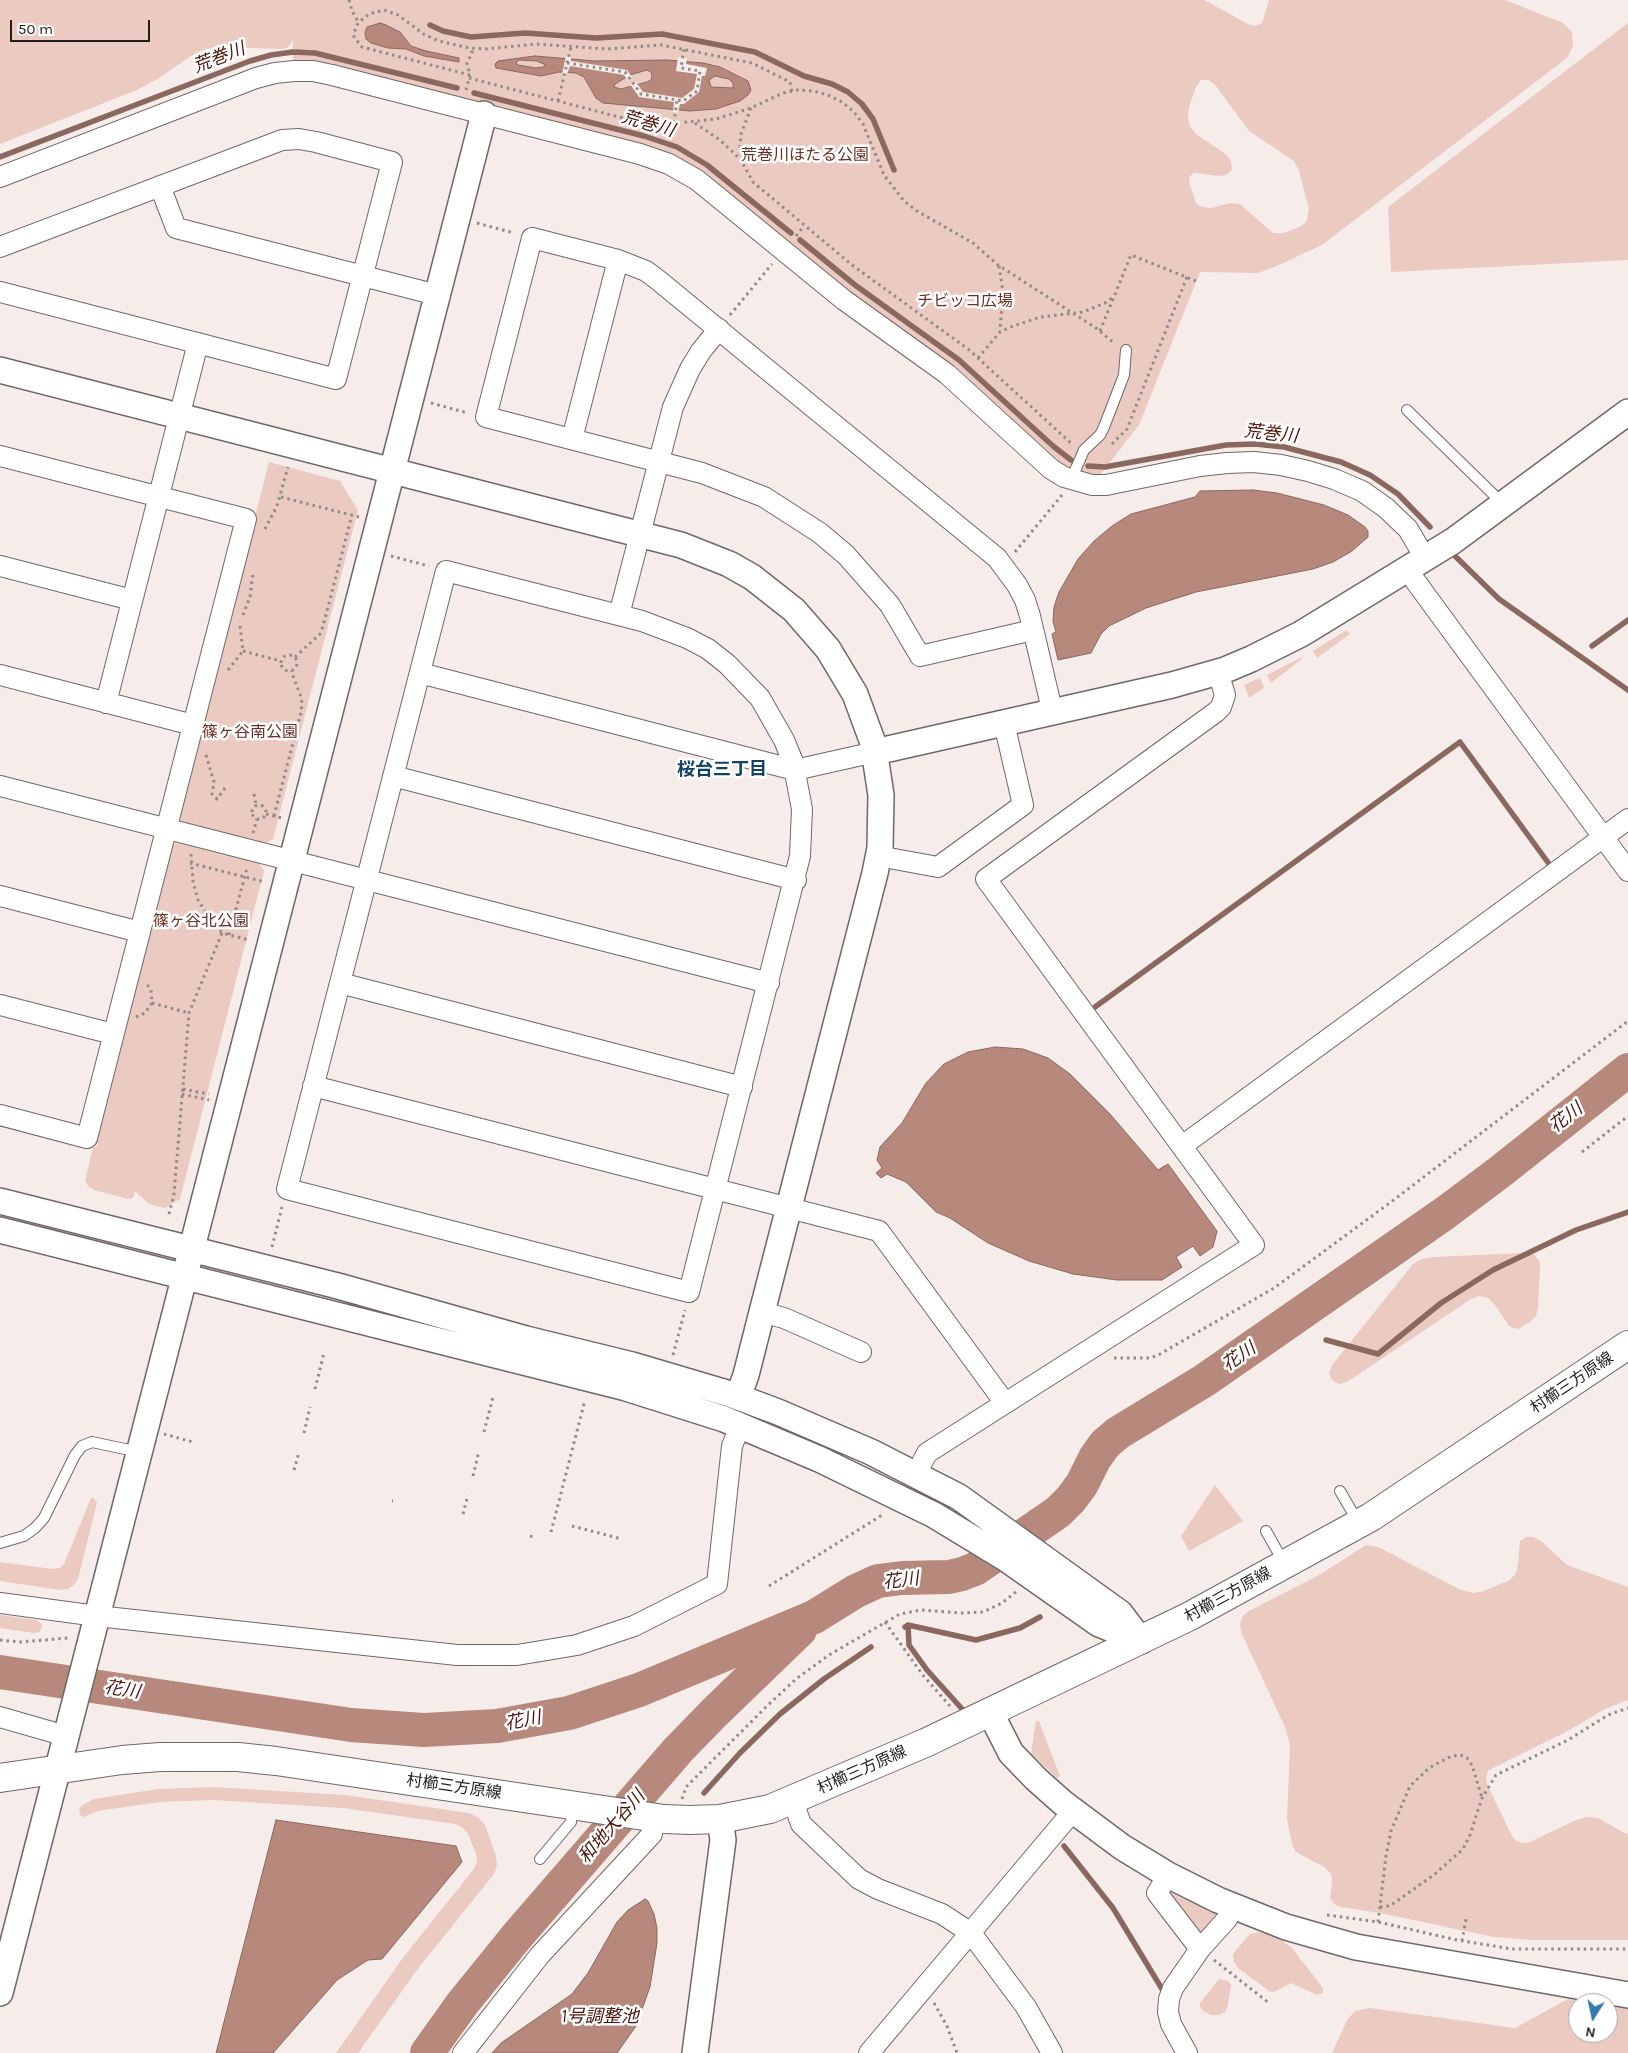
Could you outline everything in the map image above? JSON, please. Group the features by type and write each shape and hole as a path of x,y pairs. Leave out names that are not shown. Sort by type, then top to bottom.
{"main road":[{"name":"村櫛三方原線","path":"0,1778 160,1757 238,1757 653,1817 690,1820 720,1819 770,1810 962,1725 1141,1641 1285,1564 1359,1523 1628,1345"}],"street":[{"path":"0,177 256,78 274,73 294,71 322,73 640,154 669,164 696,180 856,309 948,374 1069,485 1106,485 1200,466 1254,462 1281,465 1334,479 1362,491 1386,508 1408,529 1417,564 1416,582 1628,872"},
{"path":"0,1993 69,1726 79,1643 97,1616 484,114"},
{"path":"0,247 282,140 299,139 316,142 392,162 336,379 0,292"},
{"path":"160,186 176,228 437,295"},
{"path":"1033,630 920,656 890,605 846,555 820,533 764,497 702,473 486,417 532,238 618,260 646,272 658,280 984,546 1004,566 1018,585 1025,600 1033,630 1052,712"},
{"path":"572,440 618,260"},
{"path":"619,615 673,407 701,351 719,330"},
{"path":"106,703 198,343"},
{"path":"0,370 680,545 729,564 774,593 812,628 843,671 865,718 875,752 881,795 882,821 878,856 746,1375 738,1397"},
{"path":"420,673 795,770 1172,685 1218,672 1276,648 1454,541 1628,412"},
{"path":"0,456 246,520 87,1138 0,1115"},
{"path":"0,566 132,600"},
{"path":"446,571 619,615 665,628 708,649 727,664 760,698 784,740 795,770 802,809 803,833 796,880 689,1292 287,1189 446,571"},
{"path":"926,1479 927,1453 1254,1245 986,879 1216,712 1221,707 1225,695 1218,672"},
{"path":"0,675 193,725"},
{"path":"878,856 938,867 1023,805 1004,723"},
{"path":"393,776 796,880"},
{"path":"0,786 769,983"},
{"path":"1182,1146 1628,819"},
{"path":"0,896 140,932"},
{"path":"340,983 742,1087"},
{"path":"0,1005 113,1034"},
{"path":"314,1086 879,1231 1005,1403"},
{"path":"0,1201 338,1286 526,1339 632,1365 738,1397 825,1431 926,1479 981,1512 1030,1563 1099,1624 1141,1641"},
{"path":"0,1230 626,1388 675,1403 740,1426 819,1459 1030,1563"},
{"path":"762,1312 784,1318 861,1352"},
{"path":"0,1603 97,1616 457,1655 495,1656 547,1651 606,1637 662,1613 717,1584 732,1446 740,1426"},
{"path":"990,1712 1003,1740 1020,1764 1073,1811 1122,1847 1168,1875 1232,1906 1286,1927 1356,1947 1628,1995"},
{"path":"0,1717 69,1726"},
{"path":"793,1801 801,1824 859,1878 878,1889 942,1914 971,1933 1026,2007 1052,2053"},
{"path":"869,2053 1073,1811"},
{"path":"463,2053 540,1955 652,1834 653,1817"},
{"path":"695,2053 722,1840 720,1819"},
{"path":"1168,1875 1157,1893 1200,1949"},
{"path":"1187,2053 1170,2024 1168,1999 1173,1988 1200,1949 1227,1919 1232,1906"}],"lane":[{"path":"1069,485 1084,450 1100,435 1104,427 1124,375 1126,350"},
{"path":"1407,410 1494,494 1502,506"},
{"path":"0,1543 24,1536 44,1518 75,1455 82,1446 92,1442 139,1452"},
{"path":"1340,1491 1359,1523"},
{"path":"1266,1531 1285,1564"},
{"path":"540,1859 585,1807"}],"path":[{"path":"349,0 352,12 359,23"},
{"path":"792,92 790,82 760,66 743,61 650,45 607,49 570,49 537,44 472,48 439,41 392,12 376,11 370,14 359,23 354,37 362,47 623,118 694,122 725,116 751,108 782,93 813,91 828,94 854,112 863,124 884,175 904,201 917,211 973,243 998,265 1070,314 1100,331 1118,347 1126,350"},
{"path":"467,84 469,77 467,63 472,53 472,48"},
{"path":"558,101 570,49"},
{"path":"567,63 625,72 641,94 683,101 697,91 700,71 681,68 684,51"},
{"path":"674,121 678,100"},
{"path":"742,162 741,134 751,108"},
{"path":"694,122 720,140 742,162 753,182 803,228 953,338 978,358 1070,444 1078,448"},
{"path":"476,223 532,238"},
{"path":"719,330 784,251"},
{"path":"1100,331 1131,255 1196,281"},
{"path":"998,265 1003,292 1000,332"},
{"path":"1128,429 1188,277"},
{"path":"978,358 1000,332 1027,321 1094,308 1115,296"},
{"path":"430,403 486,417"},
{"path":"265,529 280,496 288,467"},
{"path":"1004,566 1069,485"},
{"path":"280,496 360,517"},
{"path":"295,657 320,634 352,515"},
{"path":"390,556 446,571"},
{"path":"226,674 243,651 240,626 252,590 254,564"},
{"path":"243,651 281,661"},
{"path":"281,661 287,655 295,657"},
{"path":"291,671 297,665 295,657"},
{"path":"281,661 283,669 291,671"},
{"path":"274,816 301,712 300,694 291,671"},
{"path":"206,752 214,782 212,794 217,800 224,788"},
{"path":"254,794 256,805"},
{"path":"256,805 264,807 266,814"},
{"path":"256,805 251,810 253,817 261,819 266,814"},
{"path":"266,814 282,818"},
{"path":"192,846 190,863 198,900 222,933 251,941"},
{"path":"190,863 266,882"},
{"path":"229,935 248,864"},
{"path":"169,1214 174,1194 189,1013 222,933"},
{"path":"133,1018 145,1013 152,1003 151,990 143,980"},
{"path":"152,1003 189,1013"},
{"path":"1108,1360 1124,1357 1151,1358 1274,1288 1391,1202 1628,1021"},
{"path":"183,1089 207,1094"},
{"path":"182,1094 206,1099"},
{"path":"1582,1152 1628,1116"},
{"path":"271,1250 287,1189"},
{"path":"672,1358 689,1292"},
{"path":"315,1389 324,1353"},
{"path":"484,1432 493,1397"},
{"path":"551,1532 586,1397"},
{"path":"304,1433 310,1407"},
{"path":"164,1434 193,1442 192,1444"},
{"path":"472,1476 479,1451"},
{"path":"294,1470 299,1452"},
{"path":"463,1514 468,1495"},
{"path":"769,1586 882,1515"},
{"path":"572,1526 622,1539"},
{"path":"682,1801 686,1787 780,1692 829,1655 900,1614 920,1610 962,1613 983,1612 1015,1594"},
{"path":"885,1622 922,1674 957,1714 962,1725"},
{"path":"0,1640 79,1643"},
{"path":"1380,1907 1390,1906 1427,1880 1463,1849 1470,1835 1482,1798 1491,1782 1503,1770 1568,1740 1608,1716 1628,1708"},
{"path":"1378,1922 1386,1856 1392,1832 1410,1786 1429,1768 1452,1756 1460,1755 1467,1758 1472,1766 1482,1798"},
{"path":"1318,1913 1378,1922 1462,1941 1512,1949 1628,1950"},
{"path":"1462,1941 1466,1919"},
{"path":"1226,1969 1269,2002"},
{"path":"922,1990 940,2013 957,2053"}],"green space":[{"path":"0,0 1204,0 1255,26 1262,23 1269,0 1505,0 1563,23 1572,32 1573,46 1567,58 1322,245 1257,273 1200,272 1139,425 1100,475 1068,468 1057,461 954,366 838,282 702,171 673,155 658,149 334,65 293,61 293,39 287,48 280,49 220,47 206,49 194,54 159,78 137,90 0,144","holes":["1201,80 1209,80 1216,86 1249,131 1294,161 1299,171 1309,209 1306,222 1301,226 1284,233 1273,233 1240,204 1230,203 1211,208 1202,207 1196,203 1189,182 1190,176 1194,173 1219,176 1226,175 1232,170 1231,161 1227,155 1196,134 1190,126 1188,117 1189,107 1196,87"]},
{"path":"1628,23 1628,260 1391,272 1388,207"},
{"name":"篠ヶ谷南公園","path":"269,462 340,481 358,510 273,839 261,846 184,826 178,816"},
{"path":"1347,630 1350,634 1317,658 1313,651"},
{"path":"1303,658 1271,683 1267,675"},
{"path":"1260,678 1264,688 1249,698 1244,685"},
{"name":"篠ヶ谷北公園","path":"181,839 257,859 264,871 180,1199 165,1208 149,1204 135,1191 133,1198 129,1199 94,1190 85,1181 92,1151 99,1145 94,1144 171,845"},
{"path":"1533,1254 1539,1260 1540,1267 1538,1307 1536,1316 1530,1322 1518,1329 1509,1326 1488,1298 1479,1296 1471,1299 1347,1382 1339,1384 1332,1380 1329,1373 1332,1365 1413,1264 1422,1259 1432,1257"},
{"path":"1215,1485 1243,1521 1189,1551 1181,1536"},
{"path":"91,1498 94,1498 97,1503 78,1579 74,1585 68,1589 60,1590 0,1581 0,1562 53,1569 60,1568 64,1564"},
{"path":"1526,1537 1533,1537 1541,1541 1567,1565 1628,1587 1628,1700 1605,1709 1564,1733 1493,1768 1488,1771 1487,1784 1511,1834 1515,1840 1522,1843 1530,1842 1576,1820 1587,1817 1598,1818 1628,1835 1628,1940 1530,1940 1494,1937 1380,1913 1340,1907 1334,1904 1330,1898 1331,1874 1324,1867 1296,1852 1292,1844 1287,1819 1290,1745 1285,1727 1241,1632 1240,1624 1243,1616 1249,1611 1319,1575 1366,1545 1378,1547 1461,1590 1473,1593 1484,1591 1510,1580 1516,1573 1520,1541"},
{"path":"0,1615 36,1620 41,1623 42,1627 39,1632 34,1633 0,1628"},
{"path":"1036,1721 1039,1721 1060,1776 1057,1778 1031,1754"},
{"path":"214,1787 345,1795 469,1813 479,1818 485,1825 496,1856 497,1865 494,1874 417,1970 358,2053 336,2053 402,1959 473,1870 477,1862 476,1854 468,1834 463,1828 455,1824 343,1808 213,1800 159,1802 98,1811 84,1817 80,1815 79,1810 81,1806 94,1799 158,1789"},
{"path":"1170,1892 1220,1916 1203,1935 1198,1934 1168,1895"},
{"path":"1258,1932 1275,1936 1292,1948 1323,1988 1323,1993 1317,1995 1291,1983 1274,1992 1269,1991 1238,1968 1234,1962 1233,1955 1250,1934"},
{"path":"1219,1979 1228,1981 1231,1985 1228,2005 1225,2012 1219,2015 1211,2015 1203,2011 1200,2003"},
{"path":"1568,1999 1568,2043 1618,2043 1618,2006 1628,2008 1628,2053 1332,2053 1347,2020 1355,2011 1370,2008 1515,2028"}],"water":[{"path":"380,23 400,32 411,46 459,58 459,62 424,56 406,49 388,48 371,43 366,39 367,27"},
{"path":"535,56 595,61 667,60 703,63 720,67 748,81 751,90 740,101 716,109 690,111 603,103 596,98 584,77 576,73 559,72 541,76 496,68 495,64 498,61","holes":["519,60 537,61 546,65 536,68 518,65 516,63","647,70 651,72 652,76 651,80 647,82 621,89 614,87 615,84 630,75","715,76 729,79 733,83 733,88 711,87 709,80"]},
{"path":"1253,490 1277,493 1324,505 1348,515 1365,527 1368,531 1368,537 1352,551 1333,562 1313,569 1196,592 1146,608 1109,626 1101,634 1091,653 1058,660 1052,634 1056,632 1053,622 1054,607 1059,592 1078,559 1094,541 1112,526 1131,514 1195,497 1200,491"},
{"path":"995,1047 1023,1049 1048,1058 1070,1074 1110,1114 1158,1170 1168,1164 1217,1231 1213,1247 1200,1256 1193,1246 1176,1257 1182,1267 1162,1280 1117,1280 1073,1274 1029,1261 988,1243 950,1218 936,1212 906,1182 887,1174 881,1178 876,1173 882,1168 877,1160 880,1147 902,1123 926,1083 944,1064 968,1052"},
{"path":"276,1820 456,1846 462,1862 382,1959 368,1960 337,1980 273,2053 216,2053"},
{"name":"1号調整池","path":"645,1899 648,1901 654,1914 657,1928 657,1943 650,1987 636,2026 617,2053 492,2053 501,2043 572,1994 588,1973 617,1922 628,1910"}],"pier":[{"path":"566,56 571,57 571,61 627,70 632,77 628,81 624,75 570,66 567,74 562,74"},
{"path":"678,57 687,58 686,64 707,68 705,76 702,76 699,92 684,104 680,104 678,113 673,112 674,102 639,97 630,84 636,82 643,92 682,98 694,89 697,74 676,71"}],"waterway":[{"path":"430,25 443,31 471,37 525,33 596,38 662,34 755,52 804,76 832,84 848,92 862,104 873,119 894,170"},
{"name":"荒巻川","path":"0,157 250,61 271,55 293,52 315,53 457,88"},
{"name":"荒巻川","path":"474,93 644,136 677,147 707,165 791,233"},
{"name":"荒巻川","path":"800,240 855,285 959,360 1053,446 1071,460"},
{"name":"荒巻川","path":"1088,466 1105,467 1226,445 1255,444 1284,447 1341,462 1370,475 1398,494 1430,527"},
{"path":"1455,556 1499,599 1628,690"},
{"path":"1592,646 1628,620"},
{"path":"1095,1007 1460,742 1552,868"},
{"name":"花川","path":"0,1672 351,1725 424,1730 497,1726 569,1713 639,1690 814,1617 856,1591 878,1581 902,1578 949,1577 962,1574 975,1569 1058,1512 1082,1484 1095,1458 1105,1444 1118,1433 1205,1380 1445,1213 1628,1070"},
{"path":"1326,1340 1378,1354 1441,1303 1493,1270 1576,1230 1628,1212"},
{"path":"905,1627 908,1625 976,1640 1020,1628 1040,1617"},
{"path":"908,1625 909,1645 927,1670 963,1710"},
{"name":"和地大谷川","path":"427,2053 462,2004 517,1936 678,1750 800,1630"},
{"path":"704,1793 740,1753 780,1714 824,1679 871,1647"},
{"path":"1064,1846 1113,1908 1162,1989"}],"district":[{"name":"桜台三丁目","path":"722,770"}],"park label":[{"name":"荒巻川ほたる公園","path":"805,155"},
{"name":"チビッコ広場","path":"965,301"}]}
